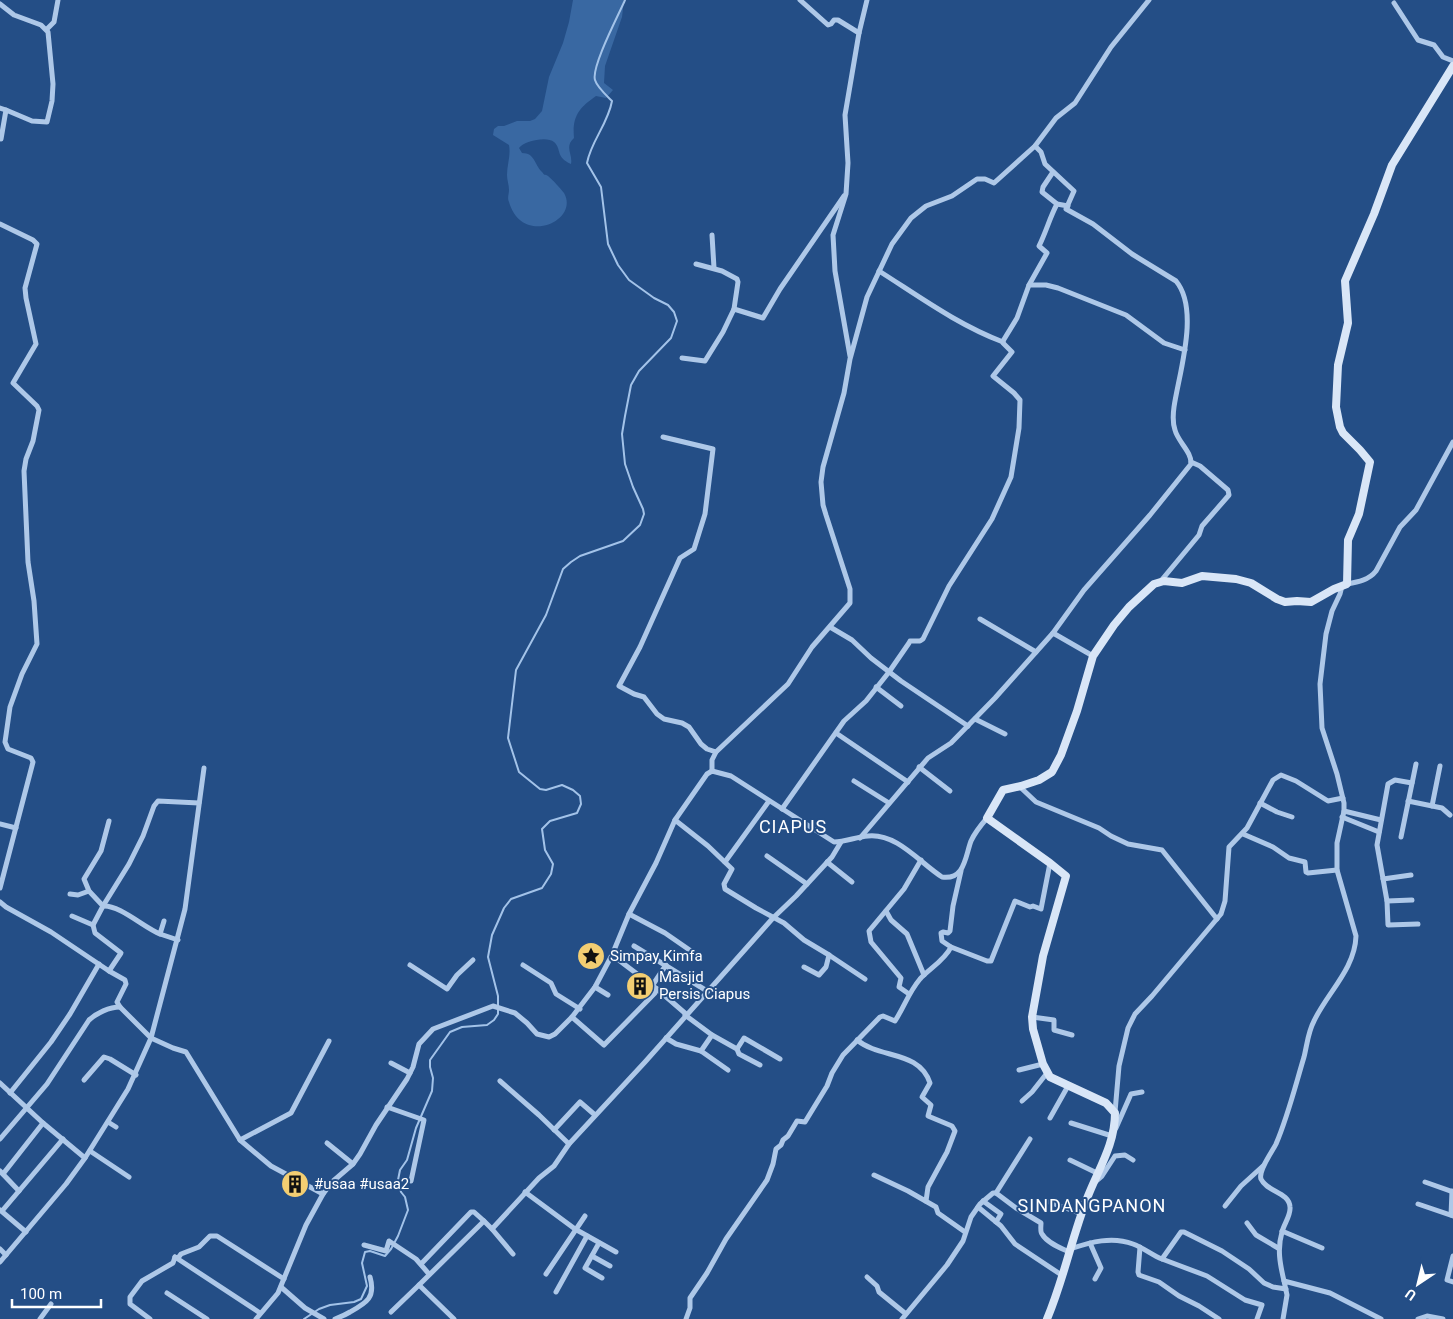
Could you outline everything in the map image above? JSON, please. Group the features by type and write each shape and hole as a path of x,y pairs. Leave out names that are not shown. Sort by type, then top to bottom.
{"street":[{"path":"47,29 55,19 58,0"},
{"path":"800,0 828,25 834,20 838,20 858,33"},
{"path":"850,359 835,271 833,244 835,224 846,194 848,163 845,115 858,33 868,0"},
{"path":"712,770 712,760 716,752 788,684 812,648 848,606 851,599 850,589 823,505 821,482 823,467 844,393 850,359 867,297 892,244 911,218 926,206 952,196 977,179 985,179 992,183 996,182 1035,146 1052,122 1079,98 1111,47 1149,0"},
{"path":"1394,3 1418,40 1434,46 1443,57 1453,61"},
{"path":"0,4 14,15 47,29 50,35 53,84 47,122 32,122 0,108"},
{"path":"1283,1319 1287,1295 1278,1248 1282,1231 1290,1212 1290,1205 1288,1199 1262,1180 1261,1174 1275,1146 1292,1100 1314,1020 1338,982 1356,945 1356,936 1337,870 1337,843 1344,811 1343,798 1323,733 1320,684 1326,634 1332,611 1344,585 1348,540 1361,507 1370,462 1343,433 1336,406 1338,364 1348,323 1345,281 1374,214 1392,165 1453,66"},
{"path":"1,140 6,110"},
{"path":"860,838 919,767 932,755 951,743 975,719 1053,633 1084,590 1150,515 1186,471 1191,462 1190,456 1175,431 1174,424 1174,408 1185,350 1187,307 1181,287 1176,281 1132,254 1092,224 1066,209 1074,191 1045,164 1041,152 1035,146"},
{"path":"1054,172 1042,191 1057,204 1068,206"},
{"path":"734,309 761,319 764,317 780,289 846,194"},
{"path":"1003,342 1017,318 1029,285 1047,253 1039,246 1057,204"},
{"path":"0,224 33,240 37,244 25,288 36,344 12,381 37,406 38,410 33,441 26,459 24,471 28,562 34,601 36,644 11,704 5,742 8,749 31,758 33,762 0,888"},
{"path":"712,235 714,268"},
{"path":"682,358 705,361 725,330 734,309 738,280 714,268 696,264"},
{"path":"782,809 844,721 866,701 910,641 920,641 925,635 949,586 992,519 1011,477 1019,428 1020,406 1018,396 993,376 1012,352 1003,342 970,329 952,319 879,271"},
{"path":"1029,285 1046,285 1058,288 1126,315 1164,343 1185,350"},
{"path":"663,437 713,449 706,514 694,550 680,558 640,647 619,686 634,694 643,696 657,714 664,719 682,722 706,749 716,752"},
{"path":"1050,863 1041,909 1015,901 991,961 951,947 942,941 941,933 948,933 950,930 961,871 971,840 987,818 1003,790 1019,786 1052,772 1077,711 1093,656 1114,625 1147,589 1164,581 1182,582 1202,576 1236,579 1251,583 1285,602 1296,600 1311,602 1344,585 1366,579 1376,571 1400,527 1416,510 1453,442"},
{"path":"1160,582 1200,535 1202,526 1229,495 1228,490 1202,467 1191,462"},
{"path":"980,619 1036,652"},
{"path":"830,627 852,640 889,672 968,726"},
{"path":"1053,633 1093,656"},
{"path":"876,687 900,706"},
{"path":"975,719 1005,734"},
{"path":"836,733 908,782"},
{"path":"1401,837 1416,764"},
{"path":"1432,806 1440,766"},
{"path":"919,767 950,792"},
{"path":"0,1262 85,1158 136,1075 151,1038 185,909 204,768"},
{"path":"712,770 731,776 834,842 869,836 885,839 898,844 942,876 950,878 961,871"},
{"path":"175,1257 259,1317 281,1287 306,1225 322,1194 332,1182 353,1164 410,1073 418,1044 432,1029 494,1006 510,1010 522,1018 538,1034 549,1037 554,1034 580,1009 595,987 612,955 629,914 656,864 675,820 684,805 712,770"},
{"path":"1112,1138 1119,1066 1128,1028 1135,1014 1218,919 1225,901 1230,843 1243,834 1273,780 1281,775 1296,781 1328,801 1343,798"},
{"path":"1412,783 1395,780 1388,784 1377,845 1384,879 1388,925 1418,924"},
{"path":"854,781 889,803"},
{"path":"1019,786 1036,802 1099,828 1128,844 1162,850 1218,919"},
{"path":"109,971 120,951 95,933 93,925 129,864 156,803 162,801 199,803"},
{"path":"725,862 769,801"},
{"path":"1408,801 1442,808 1450,815"},
{"path":"1260,802 1277,812 1292,817"},
{"path":"1344,811 1381,820"},
{"path":"1342,817 1379,832"},
{"path":"987,818 1064,874 1066,879 1043,956 1032,1017 1035,1037 1043,1064 1050,1078 1106,1103 1114,1112"},
{"path":"675,820 732,869 724,884 725,889 772,918 784,923 804,940 865,979"},
{"path":"103,906 89,890 84,879 101,851 109,821"},
{"path":"0,824 16,828"},
{"path":"1243,834 1273,847 1288,858 1305,862 1308,874 1337,870"},
{"path":"492,1228 544,1173 554,1166 569,1144 772,918 837,851 841,842"},
{"path":"767,856 807,884"},
{"path":"909,994 899,987 902,978 871,942 869,936 871,927 904,889 921,860"},
{"path":"827,862 852,882"},
{"path":"1384,879 1412,875"},
{"path":"70,894 78,895 89,890"},
{"path":"1387,901 1412,900"},
{"path":"0,902 51,932 126,982 118,997 120,1007 151,1038 186,1052 240,1140 271,1166 322,1194"},
{"path":"103,906 110,905 150,930 178,940"},
{"path":"886,911 891,920 907,934 924,975"},
{"path":"629,914 665,933 691,951"},
{"path":"72,916 93,925"},
{"path":"160,934 164,922"},
{"path":"634,946 707,991"},
{"path":"686,1319 690,1308 690,1298 726,1239 767,1180 776,1148 788,1136 797,1121 805,1122 843,1055 882,1016 895,1021 909,994 924,975 947,954 951,947"},
{"path":"612,955 712,1035 737,1049 739,1054 760,1065"},
{"path":"804,967 819,975 826,967 829,955"},
{"path":"410,965 447,989 457,975 473,960"},
{"path":"10,1093 68,1018 99,964"},
{"path":"524,965 551,983 555,992 580,1009"},
{"path":"572,1017 604,1045 654,988 666,965"},
{"path":"595,987 608,995"},
{"path":"0,1139 28,1109 62,1064 89,1020 94,1015 110,1008 120,1007"},
{"path":"1032,1017 1054,1020 1054,1030 1072,1035"},
{"path":"701,1051 712,1035"},
{"path":"666,1038 676,1044 701,1051 728,1070"},
{"path":"737,1049 744,1038 780,1058"},
{"path":"857,1040 868,1047 920,1065 930,1083 922,1097 931,1105 928,1116 952,1126 955,1131 947,1152 928,1187 926,1201"},
{"path":"240,1140 291,1113 329,1041"},
{"path":"84,1080 104,1057 110,1058 136,1075"},
{"path":"392,1063 410,1073"},
{"path":"1018,1070 1043,1064"},
{"path":"1022,1101 1047,1073"},
{"path":"500,1082 569,1144"},
{"path":"0,1083 43,1123 85,1158"},
{"path":"1050,1118 1068,1086"},
{"path":"1046,1319 1063,1276 1082,1214 1112,1138 1131,1094 1142,1092"},
{"path":"554,1130 580,1102 595,1115"},
{"path":"387,1107 419,1117 424,1121 410,1180"},
{"path":"108,1122 116,1127"},
{"path":"19,1191 2,1172 43,1123"},
{"path":"1071,1123 1112,1138"},
{"path":"26,1232 1,1211 63,1139"},
{"path":"867,1277 904,1317 947,1265 962,1241 971,1217 983,1201 993,1193 996,1193 1030,1139"},
{"path":"327,1143 353,1164"},
{"path":"90,1151 129,1178"},
{"path":"1094,1182 1102,1176 1115,1156 1125,1155 1133,1160"},
{"path":"1070,1160 1099,1174"},
{"path":"1224,1206 1241,1186 1265,1164"},
{"path":"874,1175 936,1207 938,1213 965,1232"},
{"path":"1418,1204 1452,1216 1452,1192 1425,1182"},
{"path":"525,1192 575,1229 616,1252"},
{"path":"996,1193 1041,1223 1041,1233 1050,1242 1070,1250 1093,1242 1123,1241 1140,1247 1162,1259 1206,1276 1243,1299 1262,1305 1257,1319"},
{"path":"983,1201 1001,1214 996,1222"},
{"path":"1049,1202 1082,1214"},
{"path":"978,1207 996,1222 1015,1244 1063,1276"},
{"path":"421,1264 471,1212 474,1212 492,1228 513,1254"},
{"path":"546,1274 585,1216"},
{"path":"391,1312 484,1221"},
{"path":"1247,1223 1256,1235 1278,1248"},
{"path":"1282,1231 1322,1248"},
{"path":"1162,1259 1180,1232 1184,1232 1222,1251 1249,1269 1264,1283 1286,1290"},
{"path":"175,1257 178,1258 182,1254 192,1251 210,1236 217,1236 284,1279"},
{"path":"556,1292 587,1236"},
{"path":"364,1245 386,1251 389,1241 411,1255 428,1274"},
{"path":"1093,1242 1101,1264 1100,1272 1095,1279"},
{"path":"599,1243 585,1268 602,1278"},
{"path":"1140,1247 1139,1275 1160,1282 1179,1296 1219,1319"},
{"path":"0,1250 6,1255"},
{"path":"592,1256 610,1266"},
{"path":"1453,1256 1447,1280 1453,1282"},
{"path":"150,1319 130,1304 130,1297 142,1281 170,1267 175,1257"},
{"path":"335,1319 363,1305 369,1298 372,1293 370,1277"},
{"path":"1284,1281 1330,1292 1381,1319"},
{"path":"419,1285 454,1319"},
{"path":"281,1287 305,1308 324,1319"},
{"path":"167,1293 206,1319"},
{"path":"40,1319 51,1304"},
{"path":"1418,1319 1427,1316 1443,1319"}],"shaded area":[{"path":"573,0 624,0 622,17 605,66 604,83 613,90 606,98 596,96 578,113 574,124 574,138 569,148 571,164 563,159 556,145 551,140 536,140 526,143 519,148 522,153 532,157 539,169 561,189 567,203 564,213 557,220 547,225 525,224 516,216 508,198 509,145 493,135 494,129 498,126 504,126 517,121 530,121 535,119 542,111 549,77 563,43"}],"waterway":[{"path":"304,1319 319,1309 330,1305 354,1302 361,1299 367,1286 362,1263 365,1252 370,1251 385,1256 398,1236 408,1210 398,1180 400,1170 407,1160 416,1128 432,1091 433,1078 430,1060 450,1032 462,1027 487,1025 498,1014 498,996 488,957 492,935 504,908 511,899 542,888 551,874 553,864 545,850 542,829 550,821 577,813 581,804 580,796 573,790 562,785 546,790 540,789 519,772 508,738 516,670 546,615 563,569 580,556 623,541 640,525 644,514 643,509 625,464 622,434 625,416 631,385 639,371 671,338 677,321 674,312 668,305 654,298 629,280 618,265 608,244 601,187 587,163 612,101 595,80 597,64 625,0"}],"place":[{"name":"Simpay Kimfa","path":"591,956"},
{"name":"Masjid Persis Ciapus","path":"640,986"},
{"name":"#usaa #usaa2","path":"295,1184"}],"district":[{"name":"CIAPUS","path":"793,826"},
{"name":"SINDANGPANON","path":"1092,1205"}]}
